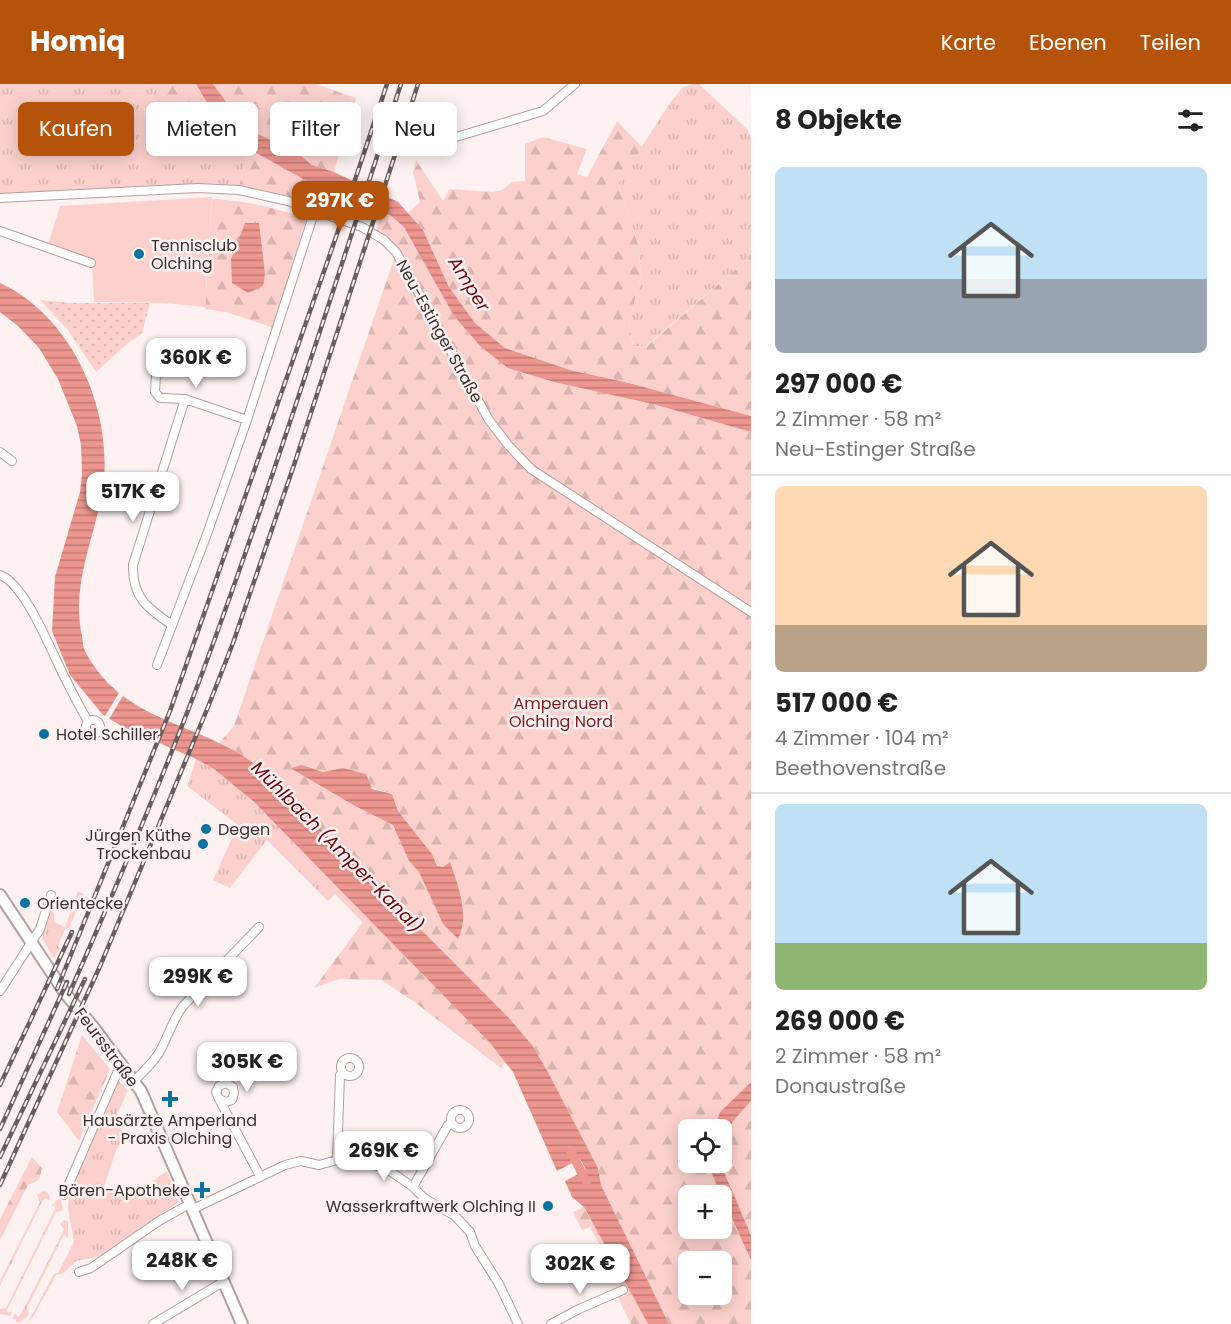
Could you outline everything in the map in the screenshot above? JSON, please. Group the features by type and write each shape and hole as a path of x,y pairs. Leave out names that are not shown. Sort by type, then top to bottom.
{"street":[{"path":"457,137 543,111 575,84"},
{"name":"Neu-Estinger Straße","path":"0,198 198,188 238,190 288,201 362,226 384,240 396,252 489,420 531,469 751,612"},
{"path":"158,665 247,420 315,210"},
{"path":"0,231 91,264"},
{"path":"157,355 155,392 160,398 186,399 247,420"},
{"path":"172,625 146,605 135,591 133,565 186,399"},
{"path":"0,452 12,461"},
{"path":"0,575 9,581 35,616 65,680 88,721"},
{"path":"0,991 40,929 51,895"},
{"name":"Feursstraße","path":"2,902 65,993 134,1081 149,1108 188,1208 242,1324"},
{"path":"134,1081 148,1068 159,1052 183,1006 259,927"},
{"path":"64,1195 121,1064"},
{"path":"337,1160 340,1075 343,1073"},
{"path":"219,1099 260,1176"},
{"path":"413,1186 448,1125 452,1123"},
{"path":"79,1272 91,1268 159,1221 285,1165 301,1161 319,1165 337,1160 364,1162 387,1169 413,1186 424,1198 455,1216 470,1232 475,1246 499,1284 518,1324"},
{"path":"153,1324 223,1282"},
{"path":"550,1324 623,1290"}],"green space":[{"path":"0,84 149,84 173,102 146,102 146,156 247,156 239,186 197,185 0,195"},
{"path":"149,84 196,84 207,102 173,102"},
{"path":"213,84 316,84 356,98 355,102 270,102 270,140 258,134 258,102 226,102"},
{"path":"699,84 748,130 751,139 751,256 645,347 633,346 629,322 641,276 638,244 618,183 670,103 683,87"},
{"path":"617,121 642,147 618,183 638,244 641,276 629,322 633,346 646,347 751,256 751,416 629,383 570,370 505,348 475,323 449,287 423,230 408,213 420,202 413,172 416,160 443,201 449,189 493,192 502,190 512,182 525,181 525,144 543,137 587,149 577,174 587,177"},
{"path":"258,154 335,195 331,210 299,198 239,186 247,156 258,156"},
{"path":"301,156 339,156 334,172 312,165"},
{"name":"Tennisclub Olching","path":"212,197 205,307 164,303 94,302 92,263 48,245 60,206"},
{"path":"212,199 260,205 306,219 274,328 226,312 205,309"},
{"name":"Amperauen Olching Nord","path":"382,212 390,215 405,227 454,316 480,346 653,404 751,432 751,1082 720,1112 718,1119 678,1119 678,1173 711,1173 716,1185 678,1185 678,1239 732,1239 732,1218 751,1260 751,1324 669,1324 601,1185 598,1168 532,1045 509,1018 264,772 237,752 219,743 234,726 396,253 375,234","holes":["302,765 392,794 398,811 432,854 437,867 443,867 450,862 458,938 443,924 419,872 409,861 393,825 290,768"]},
{"path":"40,300 72,303 150,303 142,333 96,372 68,330"},
{"path":"196,759 214,769 253,801 367,917 363,923 335,894 328,901 267,840 230,888 213,880 238,825 187,786"},
{"path":"78,891 84,894 69,928 65,929 58,946 60,948 54,959 42,938 54,897 54,922 65,927"},
{"path":"367,917 490,1043 505,1062 501,1068 413,1001 381,980 339,979 314,988"},
{"path":"82,1035 110,1069 79,1141 57,1112"},
{"path":"119,1081 128,1091 117,1114 124,1138 116,1150 104,1187 121,1194 137,1191 167,1171 179,1202 98,1257 76,1261 64,1273 56,1275 27,1324 74,1242 68,1209 69,1194"},
{"path":"751,1101 751,1235 732,1191 732,1185 730,1185 724,1173 732,1173 733,1121"},
{"path":"32,1157 42,1168 39,1180 28,1185 0,1240 0,1219"},
{"path":"44,1191 48,1193 50,1199 44,1198 0,1286 0,1281 40,1202 37,1195"},
{"path":"58,1199 61,1200 63,1210 56,1212 6,1312 12,1312 10,1316 0,1314 0,1309 6,1308 55,1209 55,1206 51,1206"},
{"path":"584,1207 648,1324 631,1324 616,1294 623,1290 590,1227 582,1230 573,1212"},
{"path":"65,1220 68,1222 68,1237 64,1234 27,1308 29,1314 21,1322 17,1322 13,1318 15,1313 18,1317 21,1314 64,1230 60,1223"}],"water":[{"path":"196,84 213,84 226,102 207,102"},
{"path":"258,134 270,140 270,156 301,156 312,165 334,172 398,202 423,230 449,287 475,323 505,348 570,370 629,383 751,416 751,432 653,404 554,382 508,368 480,346 454,316 404,227 390,215 327,192 258,154"},
{"path":"245,223 259,223 265,274 263,286 248,293 232,283 231,259"},
{"path":"0,283 26,299 49,319 68,344 84,372 95,401 102,432 105,464 102,494 84,564 79,599 79,618 84,650 100,674 133,703 152,714 235,751 264,772 509,1018 532,1045 548,1072 598,1168 601,1185 669,1324 648,1324 584,1207 572,1197 565,1181 586,1170 580,1159 557,1171 513,1072 490,1043 253,801 214,769 125,728 103,715 70,675 52,631 55,577 80,492 81,445 77,426 58,379 39,348 18,326 0,312"},
{"path":"302,765 323,772 343,768 366,774 372,789 392,794 398,811 432,854 437,866 443,867 450,862 462,900 463,920 458,939 443,924 419,872 409,861 393,825 290,768"},
{"path":"751,1082 751,1101 732,1123 732,1119 718,1119 720,1112"},
{"path":"711,1173 724,1173 730,1185 717,1185"},
{"path":"732,1191 751,1235 751,1260 732,1218"}],"pier":[{"path":"120,691 124,694 108,721 104,718"}],"waterway":[{"name":"Mühlbach (Amper-Kanal)","path":"570,1150 587,1183"}],"railway":[{"path":"57,989 170,711 336,237 387,84"},
{"path":"69,994 142,824 210,652 284,439 401,84"},
{"path":"0,1185 101,964 233,643 294,465 418,84"},
{"path":"0,1085 72,932"},
{"path":"0,1157 85,979"},
{"path":"0,1129 67,982"}],"place":[{"name":"Tennisclub Olching","path":"139,254"},
{"name":"Hotel Schiller","path":"44,734"},
{"name":"Degen","path":"206,829"},
{"name":"Jürgen Küthe Trockenbau","path":"203,844"},
{"name":"Orientecke","path":"25,903"},
{"name":"Hausärzte Amperland - Praxis Olching","path":"170,1099"},
{"name":"Bären-Apotheke","path":"202,1190"},
{"name":"Wasserkraftwerk Olching II","path":"548,1206"}],"water label":[{"name":"Amper","path":"469,284"}]}
